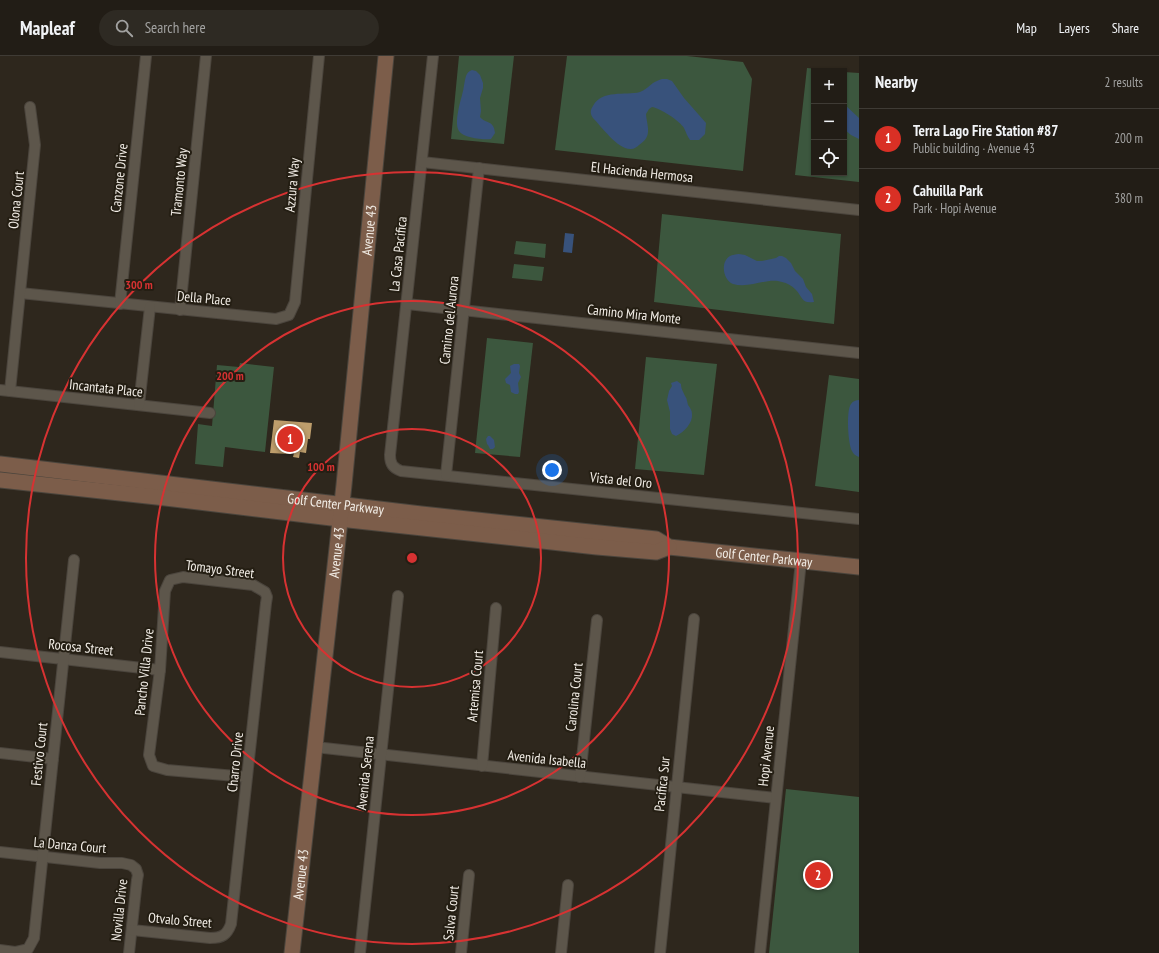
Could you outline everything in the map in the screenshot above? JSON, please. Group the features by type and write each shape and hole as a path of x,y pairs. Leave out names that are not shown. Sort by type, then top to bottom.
{"main road":[{"name":"Avenue 43","path":"292,953 341,512 386,56"},
{"name":"Golf Center Parkway","path":"0,464 341,512 626,549 656,552 669,547 859,567"},
{"name":"Golf Center Parkway","path":"0,480 157,497 341,512"}],"street":[{"name":"Canzone Drive","path":"120,304 146,56"},
{"name":"Tramonto Way","path":"180,310 206,56"},
{"name":"Azzura Way","path":"289,315 295,302 319,56"},
{"name":"La Casa Pacifica","path":"390,455 433,56"},
{"name":"Olona Court","path":"5,391 20,294 35,145 30,107"},
{"name":"El Hacienda Hermosa","path":"422,162 859,210"},
{"name":"Camino del Aurora","path":"446,475 479,168"},
{"name":"Della Place","path":"20,294 276,318 289,315"},
{"name":"Camino Mira Monte","path":"407,304 859,353"},
{"path":"140,406 150,306"},
{"name":"Incantata Place","path":"5,391 210,413"},
{"name":"Vista del Oro","path":"390,455 390,461 393,466 396,469 401,470 859,519"},
{"name":"Festivo Court","path":"0,950 15,952 28,949 34,938 74,560"},
{"name":"Hopi Avenue","path":"760,953 801,561"},
{"name":"Tomayo Street","path":"170,580 183,577 253,585 266,592"},
{"name":"Pancho Villa Drive","path":"170,580 165,591 160,670 149,755 153,766 167,770 247,777"},
{"name":"Charro Drive","path":"226,934 231,924 267,597 266,592"},
{"name":"Avenida Serena","path":"360,953 398,596"},
{"name":"Artemisa Court","path":"482,766 496,608"},
{"name":"Pacifica Sur","path":"660,953 694,619"},
{"name":"Carolina Court","path":"580,777 597,620"},
{"name":"Rocosa Street","path":"0,652 160,670"},
{"name":"Avenida Isabella","path":"315,747 776,798"},
{"path":"0,753 53,759"},
{"name":"La Danza Court","path":"0,852 100,863 122,863 130,865 136,869"},
{"name":"Novilla Drive","path":"129,953 138,875 136,869"},
{"name":"Salva Court","path":"460,953 469,876"},
{"path":"561,953 568,885"},
{"name":"Otvalo Street","path":"132,930 210,938 219,938 226,934"}],"green space":[{"path":"459,56 514,56 504,144 451,139"},
{"path":"567,56 687,56 743,62 752,79 743,171 555,150"},
{"path":"807,68 811,68 811,176 847,176 847,72 859,73 859,182 795,175"},
{"path":"662,214 841,234 834,324 654,302"},
{"path":"516,241 546,244 545,258 514,254"},
{"path":"514,264 544,267 542,281 512,278"},
{"path":"487,338 533,343 520,457 475,453"},
{"path":"646,357 717,364 704,475 635,469"},
{"path":"240,363 274,367 265,452 225,447 223,467 195,464 198,424 212,426 217,365 239,367"},
{"path":"829,375 859,379 859,492 815,486"},
{"path":"786,789 859,797 859,953 769,953"}],"water":[{"path":"472,70 476,71 480,75 483,83 480,98 480,117 493,126 495,133 491,139 469,137 459,131 457,123 458,113 465,78 466,75"},
{"path":"662,79 672,81 684,98 706,123 705,134 699,140 690,140 682,125 665,112 652,107 646,114 648,135 643,142 635,148 626,148 615,142 592,116 592,108 602,97 614,94 640,92 654,82"},
{"path":"847,107 859,118 859,139 847,132"},
{"path":"565,233 574,234 572,253 563,252"},
{"path":"739,254 745,255 757,261 776,258 779,256 786,258 803,279 806,287 812,294 814,302 804,301 794,288 782,282 770,281 746,285 733,284 725,275 724,266 725,262 730,256"},
{"path":"519,364 520,366 519,373 521,377 518,383 518,394 511,392 510,385 506,383 505,379 511,373 510,366"},
{"path":"677,381 681,384 691,410 692,417 687,427 676,436 672,434 670,429 670,412 667,400 672,386 671,383"},
{"path":"859,400 859,457 853,453 851,447 848,413 851,404"},
{"path":"488,436 494,440 495,447 493,449 490,449 487,444 486,439"}],"building":[{"path":"274,420 312,423 306,453 300,452 299,458 293,457 294,453 289,452 289,454 270,453"}],"place":[{"name":"Terra Lago Fire Station #87","path":"290,439"},
{"name":"Cahuilla Park","path":"818,875"}]}
